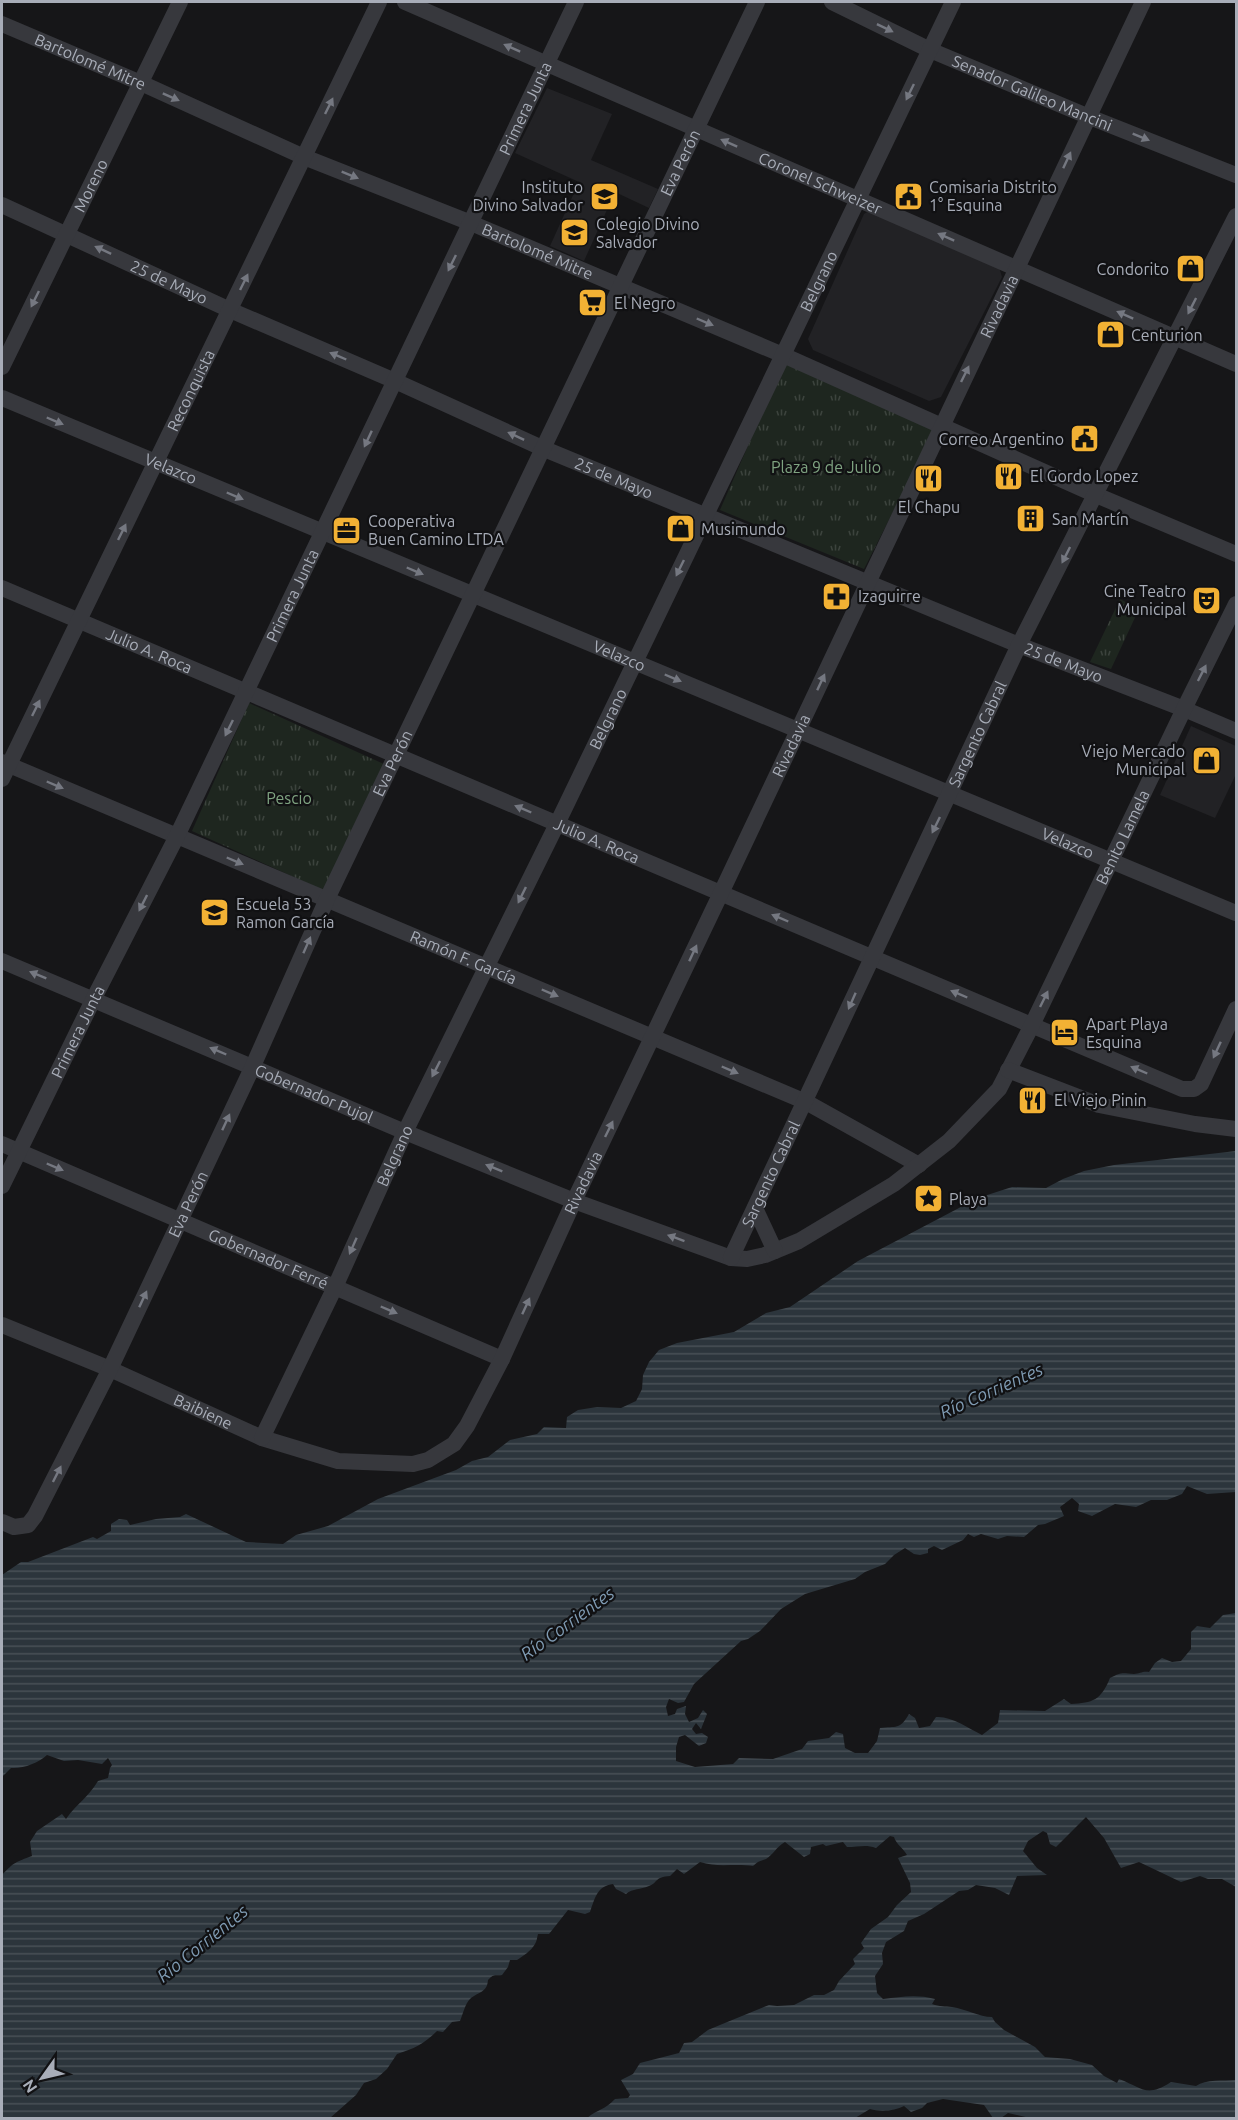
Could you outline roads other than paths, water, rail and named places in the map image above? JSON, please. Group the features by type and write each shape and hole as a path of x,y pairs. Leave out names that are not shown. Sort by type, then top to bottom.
{"street":[{"name":"Moreno","path":"2,367 180,2"},
{"name":"Reconquista","path":"4,769 79,621 379,2"},
{"name":"Coronel Schweizer","path":"405,2 1236,364"},
{"name":"Primera Junta","path":"2,1186 247,692 576,2"},
{"name":"Eva Perón","path":"2,1522 14,1527 28,1525 35,1516 110,1369 253,1066 327,900 757,2"},
{"name":"Senador Galileo Mancini","path":"832,2 930,50 1236,175"},
{"name":"Belgrano","path":"262,1438 335,1287 405,1132 557,824 953,2"},
{"name":"Rivadavia","path":"413,1464 428,1460 454,1444 467,1426 502,1359 574,1201 1143,2"},
{"name":"Bartolomé Mitre","path":"2,24 141,83 304,157 471,223 621,286 1096,495 1236,554"},
{"name":"25 de Mayo","path":"2,205 230,310 395,381 542,448 1019,645 1236,731"},
{"name":"Sargento Cabral","path":"731,1258 806,1102 872,956 951,794 1019,645 1236,216"},
{"name":"Velazco","path":"2,398 1236,914"},
{"name":"Julio A. Roca","path":"2,588 1182,1089 1194,1089 1201,1084 1236,1009"},
{"name":"Benito Lamela","path":"731,1258 747,1259 799,1241 894,1184 949,1141 999,1089 1236,604"},
{"name":"Ramón F. García","path":"4,769 177,836 806,1102 919,1165"},
{"name":"Gobernador Pujol","path":"2,961 574,1201 731,1258"},
{"path":"1008,1070 1099,1105 1195,1124 1236,1129"},
{"name":"Gobernador Ferré","path":"2,1144 502,1359"},
{"path":"755,1208 775,1251"},
{"name":"Baibiene","path":"2,1325 110,1369 262,1438 338,1461 413,1464"}],"water":[{"name":"Río Corrientes","path":"1236,1151 1236,1492 1207,1494 1187,1486 1182,1494 1167,1500 1151,1500 1136,1507 1115,1504 1092,1516 1078,1511 1079,1504 1072,1498 1060,1507 1064,1516 1038,1525 1024,1537 1007,1536 998,1539 981,1534 974,1537 968,1534 963,1540 942,1550 934,1546 928,1549 928,1553 920,1555 905,1548 885,1564 855,1579 805,1594 781,1609 760,1631 741,1641 694,1684 684,1702 678,1703 669,1699 666,1707 668,1716 686,1706 685,1714 689,1722 698,1718 703,1710 707,1714 701,1729 696,1723 692,1729 696,1734 702,1733 708,1737 706,1743 699,1746 685,1735 679,1737 676,1747 676,1761 695,1767 733,1764 739,1758 773,1759 802,1749 808,1741 829,1738 836,1732 843,1734 845,1748 855,1753 868,1753 877,1741 880,1728 900,1725 909,1714 915,1718 919,1728 930,1726 936,1717 942,1717 960,1723 982,1735 998,1723 1000,1710 1045,1711 1064,1699 1071,1704 1085,1703 1100,1696 1110,1678 1122,1673 1149,1672 1162,1658 1172,1662 1181,1661 1191,1649 1191,1632 1197,1626 1210,1628 1223,1615 1236,1613 1236,1887 1222,1879 1208,1879 1200,1876 1181,1882 1139,1862 1121,1868 1104,1838 1086,1817 1056,1847 1050,1844 1047,1833 1043,1831 1028,1841 1023,1851 1037,1868 1047,1875 1017,1876 1009,1895 995,1888 976,1885 968,1890 959,1891 924,1914 908,1921 904,1931 886,1942 882,1953 883,1964 875,1976 877,1993 883,1999 909,1996 928,1997 935,1999 932,2004 935,2005 992,2017 1004,2030 1035,2047 1045,2057 1070,2059 1092,2065 1104,2076 1117,2083 1119,2079 1145,2090 1156,2090 1171,2082 1196,2086 1210,2081 1236,2080 1236,2118 1030,2118 1008,2113 1001,2118 993,2118 984,2105 943,2099 927,2103 922,2108 911,2112 904,2106 887,2110 870,2109 855,2118 587,2118 615,2099 628,2098 630,2095 621,2080 633,2074 640,2063 679,2053 684,2043 692,2042 708,2030 769,2005 794,2005 814,1995 824,1995 834,1990 855,1964 853,1959 864,1948 861,1943 871,1929 888,1917 911,1892 910,1883 898,1858 907,1855 894,1837 890,1836 876,1848 847,1847 843,1842 826,1846 823,1844 811,1847 810,1854 804,1857 785,1842 766,1859 753,1866 713,1865 700,1862 684,1874 677,1869 670,1876 661,1877 649,1886 626,1894 616,1889 613,1884 603,1887 597,1894 590,1912 585,1914 568,1910 549,1934 538,1934 536,1943 529,1951 517,1960 510,1960 502,1975 495,1975 488,1980 484,1990 468,2001 460,2021 452,2022 443,2032 437,2031 419,2045 397,2054 387,2069 376,2079 364,2083 356,2095 330,2118 2,2118 2,1875 15,1863 32,1856 30,1842 37,1831 62,1814 66,1819 98,1781 108,1778 112,1765 108,1758 102,1764 78,1760 64,1761 47,1755 30,1765 11,1768 2,1775 2,1575 21,1562 28,1562 93,1537 97,1539 111,1531 111,1524 119,1519 127,1520 130,1525 186,1514 246,1542 283,1544 296,1535 328,1526 378,1499 456,1470 472,1461 488,1457 510,1440 537,1434 544,1427 566,1428 567,1417 578,1410 597,1407 621,1408 636,1401 642,1389 643,1375 649,1362 659,1350 677,1343 734,1332 766,1313 790,1307 858,1261 978,1198 1012,1187 1046,1188 1084,1171 1114,1165"}],"place":[{"name":"Instituto Divino Salvador","path":"604,196"},
{"name":"Comisaria Distrito 1° Esquina","path":"908,196"},
{"name":"Colegio Divino Salvador","path":"575,233"},
{"name":"Condorito","path":"1190,269"},
{"name":"El Negro","path":"593,303"},
{"name":"Centurion","path":"1110,335"},
{"name":"Correo Argentino","path":"1085,439"},
{"name":"El Gordo Lopez","path":"1009,476"},
{"name":"El Chapu","path":"929,479"},
{"name":"San Martín","path":"1031,519"},
{"name":"Musimundo","path":"680,529"},
{"name":"Cooperativa Buen Camino LTDA","path":"347,530"},
{"name":"Izaguirre","path":"837,596"},
{"name":"Cine Teatro Municipal","path":"1207,600"},
{"name":"Viejo Mercado Municipal","path":"1206,760"},
{"name":"Escuela 53 Ramon García","path":"215,913"},
{"name":"Apart Playa Esquina","path":"1065,1033"},
{"name":"El Viejo Pinin","path":"1033,1100"},
{"name":"Playa","path":"928,1199"}],"park label":[{"name":"Plaza 9 de Julio","path":"826,467"},
{"name":"Pescio","path":"289,798"}]}
